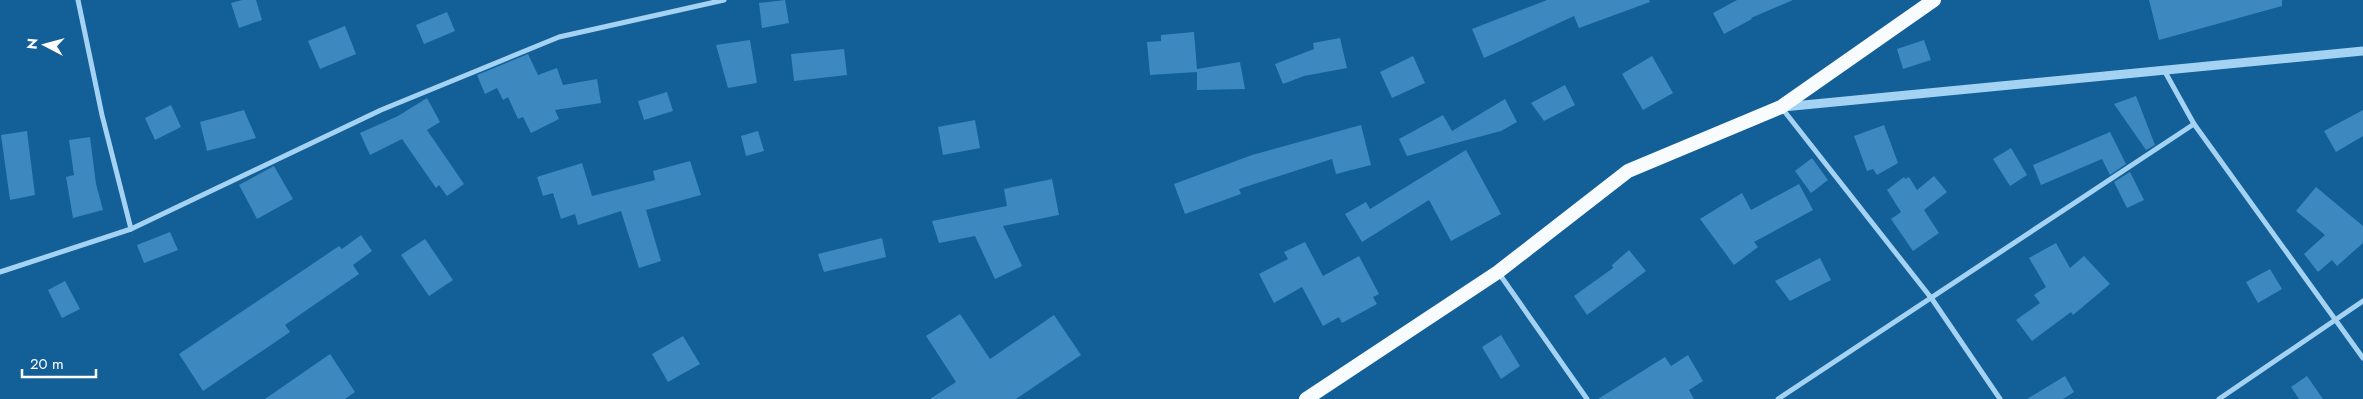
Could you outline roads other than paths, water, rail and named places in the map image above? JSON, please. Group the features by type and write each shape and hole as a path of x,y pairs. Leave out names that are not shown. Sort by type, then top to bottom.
{"highway":[{"path":"1306,399 1498,272 1628,171 1781,107 1934,0"}],"street":[{"path":"78,0 102,115 131,229"},
{"path":"0,272 131,229 381,110 559,37 724,0"},
{"path":"1781,107 2363,51"},
{"path":"2164,70 2194,124 2363,358"},
{"path":"1781,107 1932,299 2000,399"},
{"path":"1778,399 1932,299 2194,124"},
{"path":"1498,272 1587,399"},
{"path":"2219,399 2363,301"}]}
